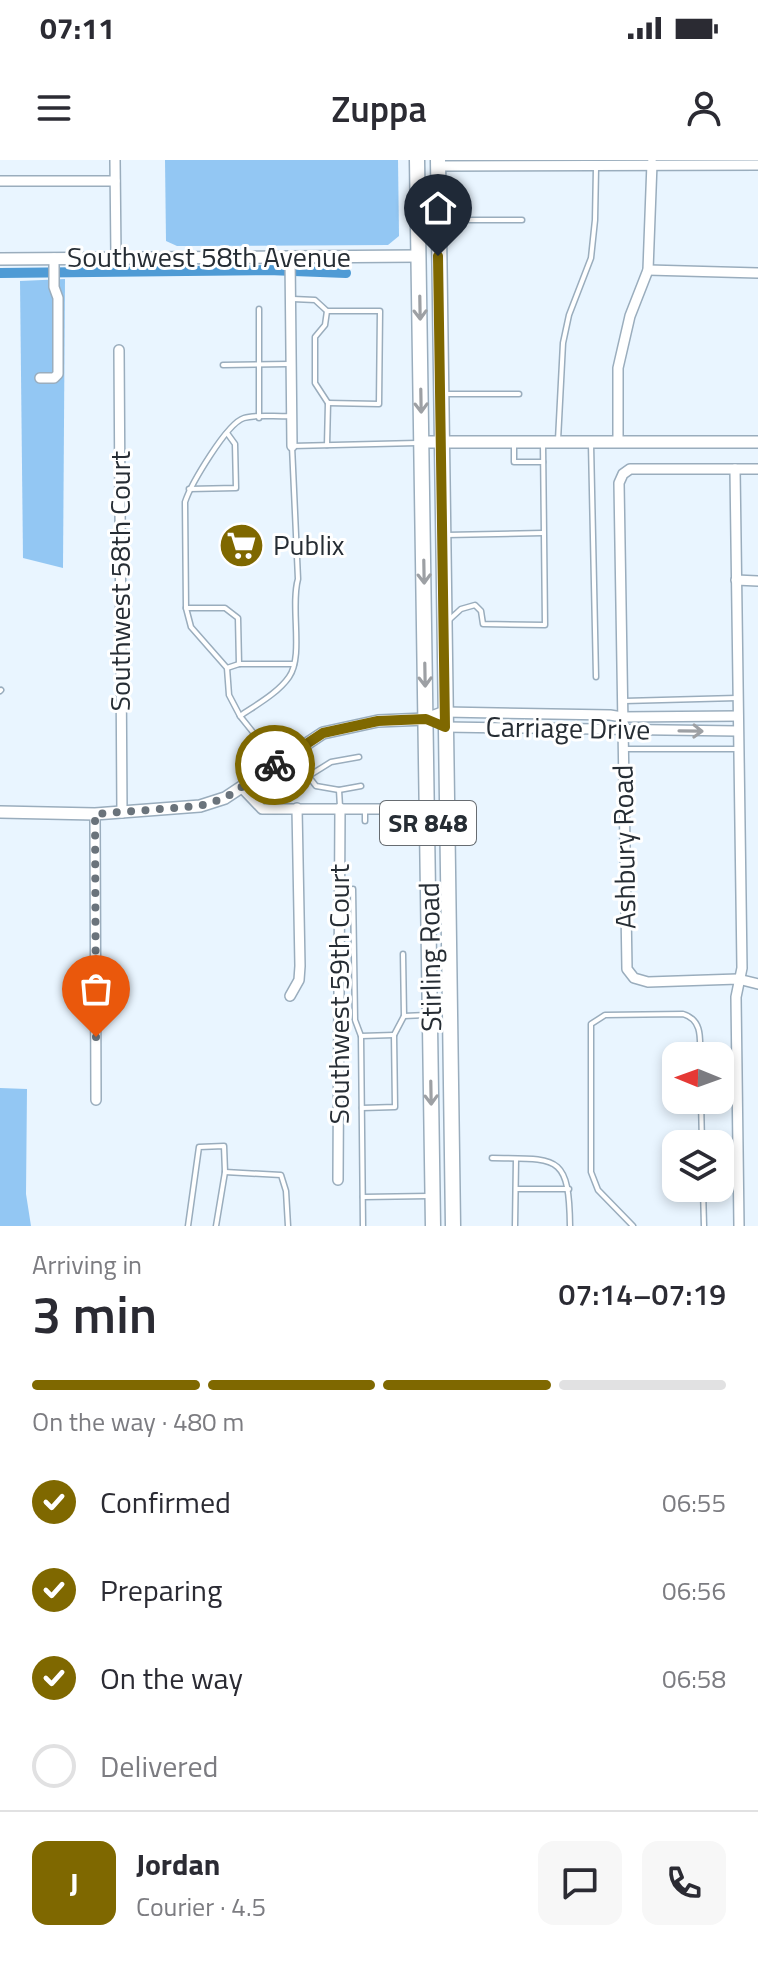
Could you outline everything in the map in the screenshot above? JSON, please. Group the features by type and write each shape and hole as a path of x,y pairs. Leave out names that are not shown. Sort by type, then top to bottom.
{"main road":[{"name":"Stirling Road","path":"417,160 433,1226"},
{"name":"Stirling Road","path":"435,162 438,186 453,1226"},
{"path":"430,1015 450,1015"}],"street":[{"path":"115,160 116,257"},
{"path":"435,162 584,164 596,168 652,163 758,165"},
{"path":"618,441 618,368 630,316 648,270 652,163"},
{"path":"0,181 115,181"},
{"name":"Southwest 58th Avenue","path":"0,259 419,256"},
{"path":"290,257 292,446"},
{"path":"40,378 54,378 58,374 58,298 54,283 54,260"},
{"path":"648,270 758,273"},
{"name":"Southwest 58th Court","path":"119,350 122,813"},
{"path":"422,442 758,442"},
{"name":"Ashbury Road","path":"735,469 630,469 623,474 619,483 627,969 634,978 648,982 738,979"},
{"path":"739,1226 736,997 742,968 735,469 758,469"},
{"path":"736,580 758,581"},
{"path":"485,714 485,727"},
{"name":"Carriage Drive","path":"445,720 485,714 738,716"},
{"path":"0,812 95,814 200,806 225,798 242,788 323,733 378,721 426,719"},
{"name":"Carriage Drive","path":"426,719 485,727 737,731"},
{"path":"242,788 262,809 399,809 428,821"},
{"name":"Southwest 59th Court","path":"290,996 299,980 300,966 297,808"},
{"name":"Southwest 59th Court","path":"338,1180 340,808"},
{"path":"95,814 96,1100"},
{"path":"738,979 758,984"}],"lane":[{"path":"558,441 563,343 569,315 591,258 596,168"},
{"path":"438,220 522,220"},
{"path":"290,299 315,300 327,311 380,311 379,404 328,403"},
{"path":"259,309 259,418"},
{"path":"327,311 325,325 315,337 315,383 328,403 327,445"},
{"path":"223,365 291,364"},
{"path":"440,394 519,394"},
{"path":"278,763 240,716 229,695 227,668 191,627 186,608 185,502 189,489 227,433 243,418 292,416"},
{"path":"189,489 236,488 235,444 227,433"},
{"path":"444,624 461,609 475,605 481,611 483,624 545,625 543,441"},
{"path":"591,441 596,677"},
{"path":"240,716 287,680 294,664 294,595 298,579 292,446 422,442"},
{"path":"515,442 514,462 543,462"},
{"path":"442,535 543,533"},
{"path":"186,608 225,608 238,618 239,664"},
{"path":"227,668 239,664 294,664"},
{"path":"621,701 737,698"},
{"path":"622,749 738,749"},
{"path":"292,754 316,786 339,790 361,786"},
{"path":"286,790 331,762 359,757"},
{"path":"339,790 340,808"},
{"path":"365,808 365,821"},
{"path":"399,809 399,821"},
{"path":"353,889 355,1020 361,1036 363,1226"},
{"path":"362,1108 395,1107 394,1035 404,1016 403,954"},
{"path":"633,1226 598,1190 591,1172 591,1024 605,1015 683,1014 698,1025 699,1042"},
{"path":"404,1016 430,1015"},
{"path":"361,1036 394,1035"},
{"path":"188,1226 199,1147 224,1146 225,1172 216,1226"},
{"path":"492,1158 549,1160 563,1170 569,1189 570,1226"},
{"path":"515,1226 516,1159"},
{"path":"225,1172 281,1175 286,1191 288,1226"},
{"path":"516,1189 569,1189"},
{"path":"363,1197 433,1196"},
{"path":"703,1202 704,1226"}],"shaded area":[{"path":"165,160 398,160 399,236 388,245 177,246 166,241"},
{"path":"65,279 63,568 23,558 20,281"},
{"path":"0,1088 27,1089 26,1194 31,1226 0,1226"}],"waterway":[{"path":"0,273 268,270 346,273"}],"way so far":[{"path":"96,1037 95,814 200,806 225,798 275,765"}],"place":[{"name":"Publix","path":"242,545"}],"route":[{"path":"275,765 323,733 378,721 426,719 445,727 438,256"}]}
